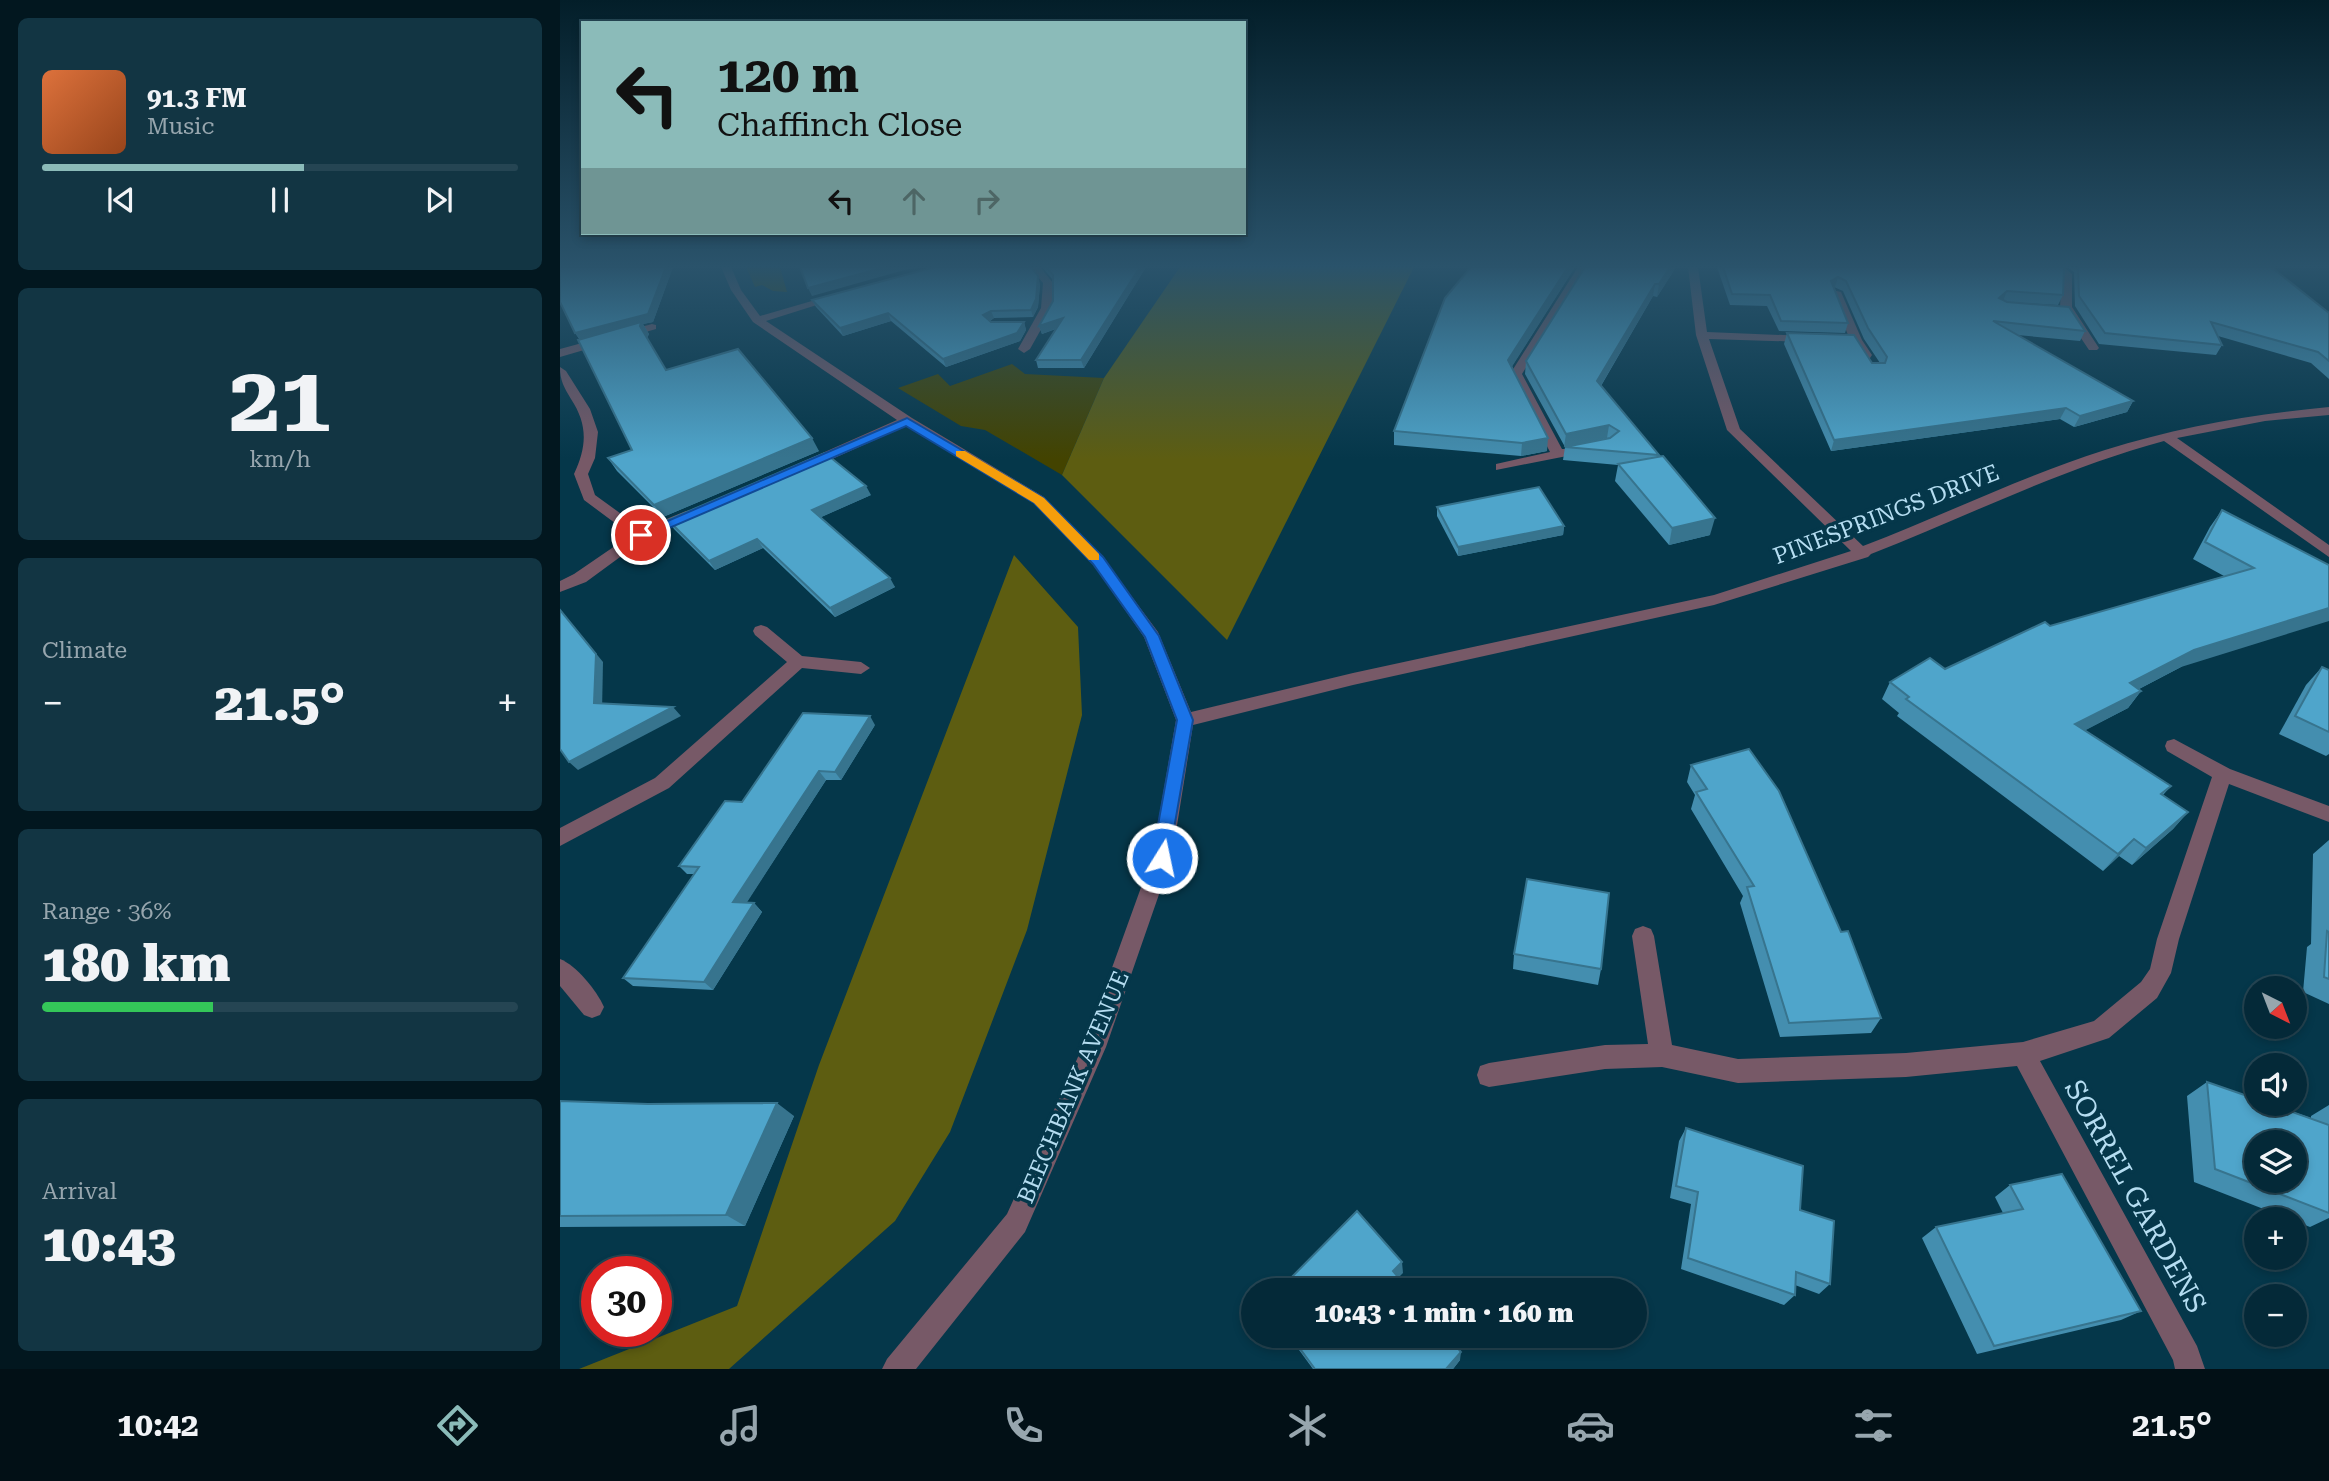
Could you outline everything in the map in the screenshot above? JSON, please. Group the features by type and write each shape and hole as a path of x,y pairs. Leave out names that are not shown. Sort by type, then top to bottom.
{"street":[{"path":"560,354 639,331"},
{"path":"773,331 907,421 1039,500 1098,561 1152,636 1185,720"},
{"path":"1024,349 1030,331"},
{"path":"1543,331 1516,374 1558,454"},
{"path":"1701,331 1734,430 1863,554"},
{"path":"1852,331 1875,369"},
{"path":"2082,331 2094,348"},
{"path":"1702,335 1814,339"},
{"path":"1842,340 1856,340"},
{"path":"560,371 590,419 593,452 581,474 589,497 641,535"},
{"name":"PINESPRINGS DRIVE","path":"1185,720 1253,702 1438,663 1759,588 1863,554 2080,463 2167,437 2227,423 2329,411"},
{"path":"793,470 907,421"},
{"path":"2167,437 2329,552"},
{"path":"1502,467 1583,449"},
{"path":"560,587 580,578 641,535 705,508"},
{"path":"761,631 798,662 861,668"},
{"path":"560,838 663,783 798,662"},
{"name":"BEECHBANK AVENUE","path":"897,1369 1016,1223 1098,1039 1162,858 1185,720"},
{"path":"2174,746 2223,774 2329,814"},
{"path":"1489,1075 1605,1057 1662,1055 1738,1071 1906,1065 2023,1054 2101,1030 2149,990 2160,974 2168,939 2223,774"},
{"path":"1643,936 1662,1055"},
{"path":"560,969 592,1007"},
{"name":"SORREL GARDENS","path":"2023,1054 2188,1356 2190,1369"}],"shaded area":[{"path":"1136,331 1382,331 1227,640 1062,475 1104,378"},
{"path":"1012,364 1025,374 1104,378 1062,475 985,430 961,426 898,388 938,374 950,386"},
{"path":"1014,555 1078,627 1082,715 1027,930 950,1132 895,1221 729,1369 579,1369 634,1347 672,1347 672,1332 737,1306 819,1065"}],"building":[{"path":"610,331 643,331 666,370 738,349 812,438 654,505 608,458 632,450 578,340"},
{"path":"909,331 1018,331 1017,333 943,359"},
{"path":"1055,331 1099,331 1081,360 1036,360"},
{"path":"1432,331 1527,331 1508,360 1548,438 1522,443 1394,431"},
{"path":"1545,331 1627,331 1597,381 1659,455 1565,447 1610,438 1619,431 1609,425 1566,434 1526,361"},
{"path":"1870,331 2010,331 2133,401 2080,416 2066,408 1834,440 1787,333 1854,335 1872,363 1885,363 1887,357"},
{"path":"2104,331 2215,331 2222,345"},
{"path":"2243,331 2329,331 2329,361 2318,352"},
{"path":"825,453 866,486 812,510 890,578 830,608 757,539 709,561 668,520"},
{"path":"1663,456 1715,518 1672,528 1618,464"},
{"path":"1539,487 1564,526 1458,547 1437,507"},
{"path":"2222,510 2329,565 2329,608 2194,650 2130,683 2141,691 2075,724 2171,786 2161,794 2188,812 2146,848 2134,839 2118,854 1906,699 1909,697 1890,682 1930,658 1945,669 2045,622 2050,626 2254,568 2205,542"},
{"path":"560,610 596,654 594,703 673,707 569,762 560,749"},
{"path":"2322,667 2329,670 2329,732 2295,716"},
{"path":"803,713 870,716 835,772 819,771 733,902 754,903 704,982 623,978 699,867 679,866 725,801 742,802"},
{"path":"1749,749 1779,791 1841,932 1848,931 1881,1018 1789,1023 1747,887 1754,886 1696,792 1707,789 1691,765"},
{"path":"1527,879 1609,893 1601,969 1514,954"},
{"path":"2327,931 2329,932 2329,979 2324,977"},
{"path":"2207,1082 2244,1095 2244,1116 2304,1116 2329,1125 2329,1213 2277,1193 2307,1193 2307,1130 2244,1130 2244,1180 2215,1169"},
{"path":"560,1101 648,1104 777,1103 726,1215 560,1216"},
{"path":"1686,1128 1803,1166 1800,1210 1834,1221 1830,1284 1796,1272 1795,1295 1688,1258 1698,1192 1676,1186"},
{"path":"2062,1174 2141,1311 1994,1346 1936,1227 2023,1209 2010,1185"},
{"path":"1357,1211 1402,1262 1393,1271 1399,1278 1291,1278"},
{"path":"1300,1348 1458,1348 1461,1352 1446,1369 1315,1369"}],"slow traffic":[{"path":"961,454 1039,500 1094,557"}],"route":[{"path":"641,535 907,421 1039,500 1098,561 1152,636 1185,720 1162,858"}]}
